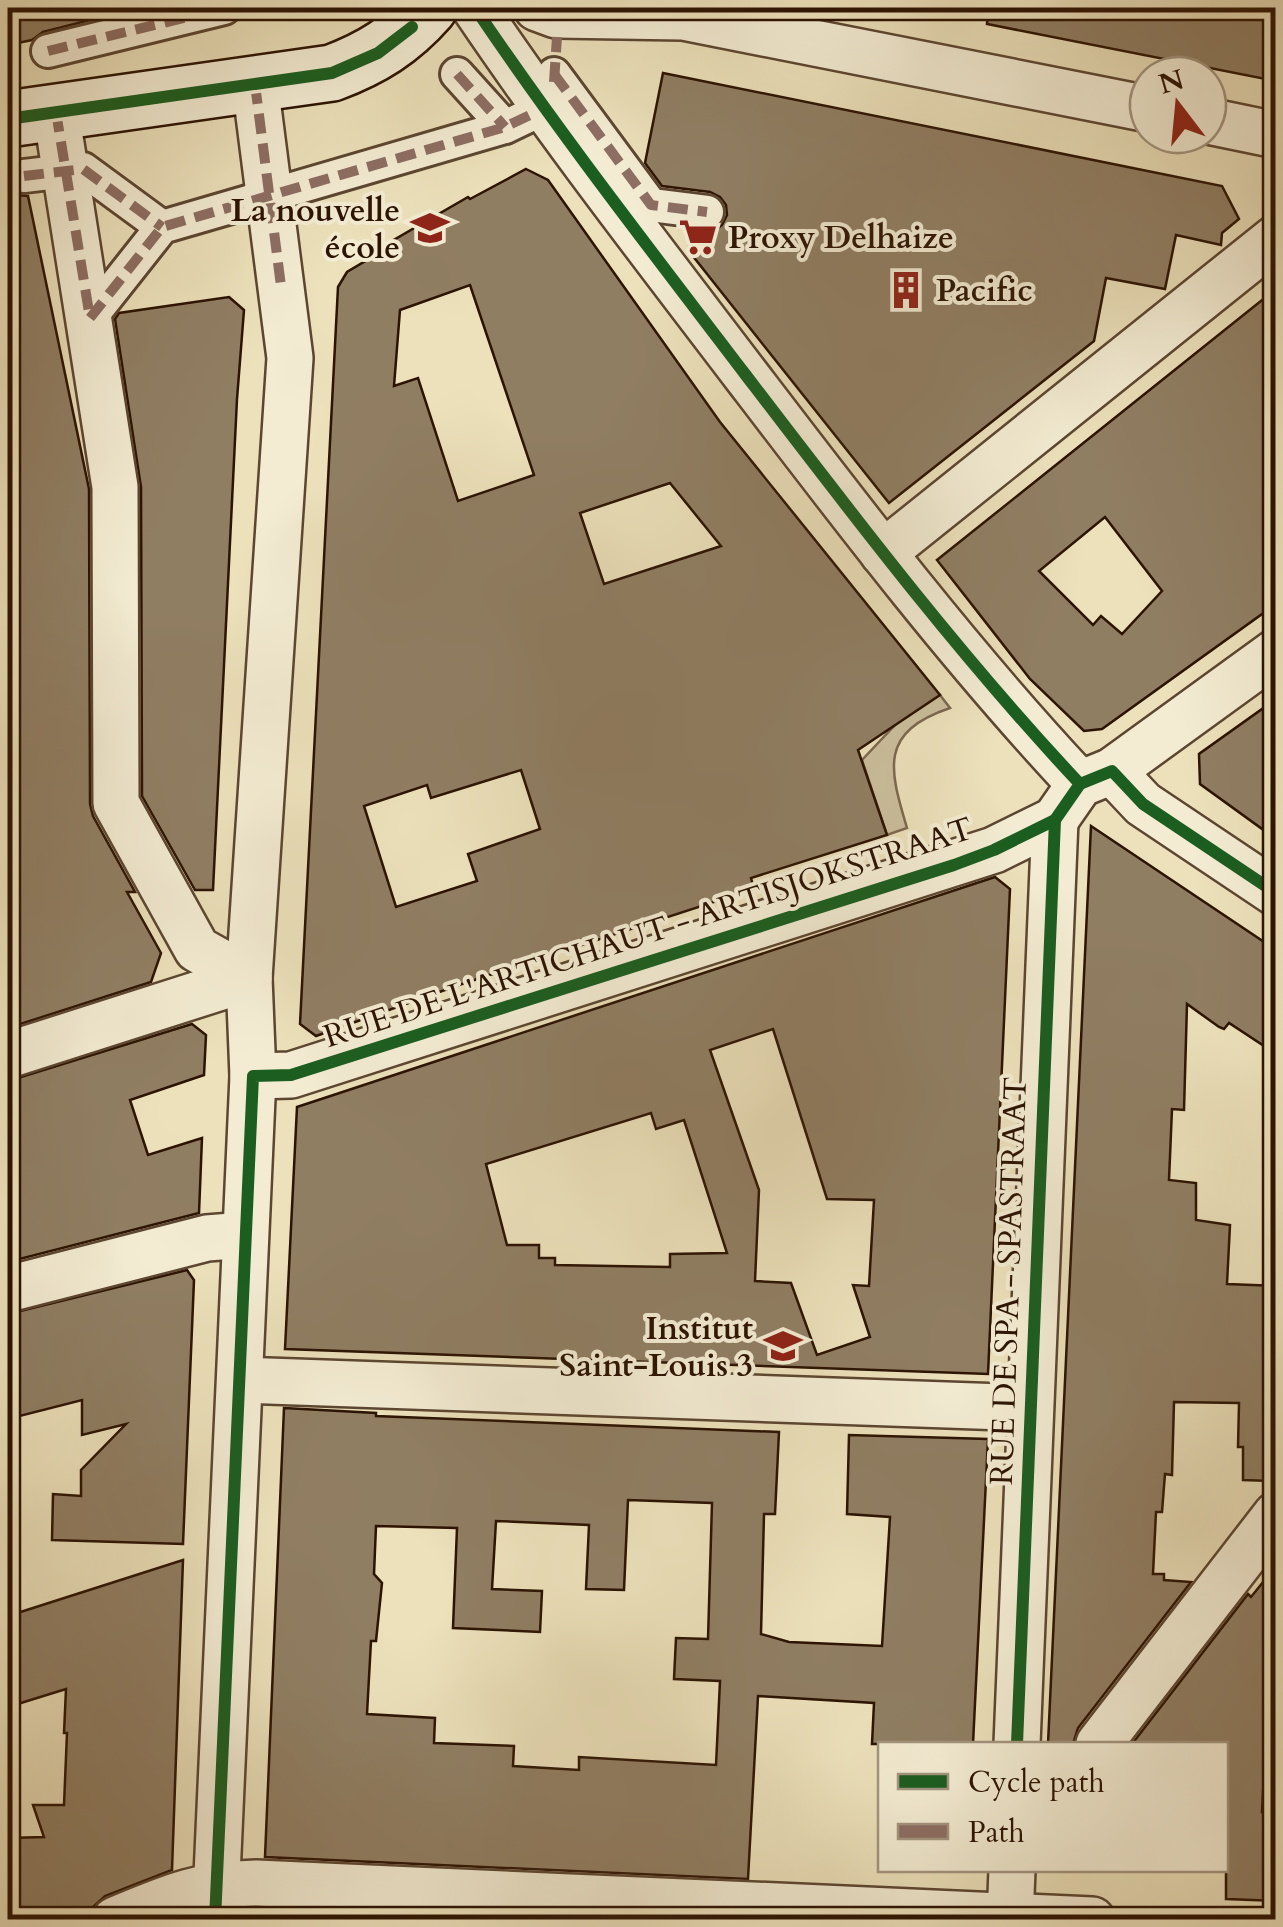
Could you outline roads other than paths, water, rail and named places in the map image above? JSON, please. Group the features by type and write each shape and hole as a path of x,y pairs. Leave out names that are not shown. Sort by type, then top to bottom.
{"main road":[{"path":"32,115 332,73 364,60 412,27 429,8"}],"street":[{"path":"48,51 224,8"},
{"path":"475,8 537,104 884,553 1083,792 1143,804 1276,893"},
{"path":"537,104 547,22 556,15 683,17 1128,105"},
{"path":"457,74 537,104 650,205 707,212"},
{"path":"216,1902 252,1076 249,978 290,358 256,84"},
{"path":"90,318 162,227 270,195 537,104"},
{"path":"32,115 45,174 90,318 115,487 116,802 196,949 249,978"},
{"path":"1228,125 1276,134"},
{"path":"45,174 83,170 162,227"},
{"path":"884,553 1276,238"},
{"name":"RUE DE L'ARTICHAUT - ARTISJOKSTRAAT","path":"252,1076 291,1075 994,850 1083,792 1276,652"},
{"name":"RUE DE SPA - SPASTRAAT","path":"1017,1742 1030,1408 1083,792"},
{"path":"8,1056 249,978"},
{"path":"8,1289 207,1238 245,1235"},
{"path":"240,1380 1030,1408"},
{"path":"1101,1742 1276,1515"},
{"path":"1010,1917 1012,1872"},
{"path":"115,1920 179,1894 216,1902 1092,1920"}],"place":[{"name":"La nouvelle école","path":"430,228"},
{"name":"Proxy Delhaize","path":"698,237"},
{"name":"Pacific","path":"906,290"},
{"name":"Institut Saint-Louis 3","path":"783,1346"}]}
